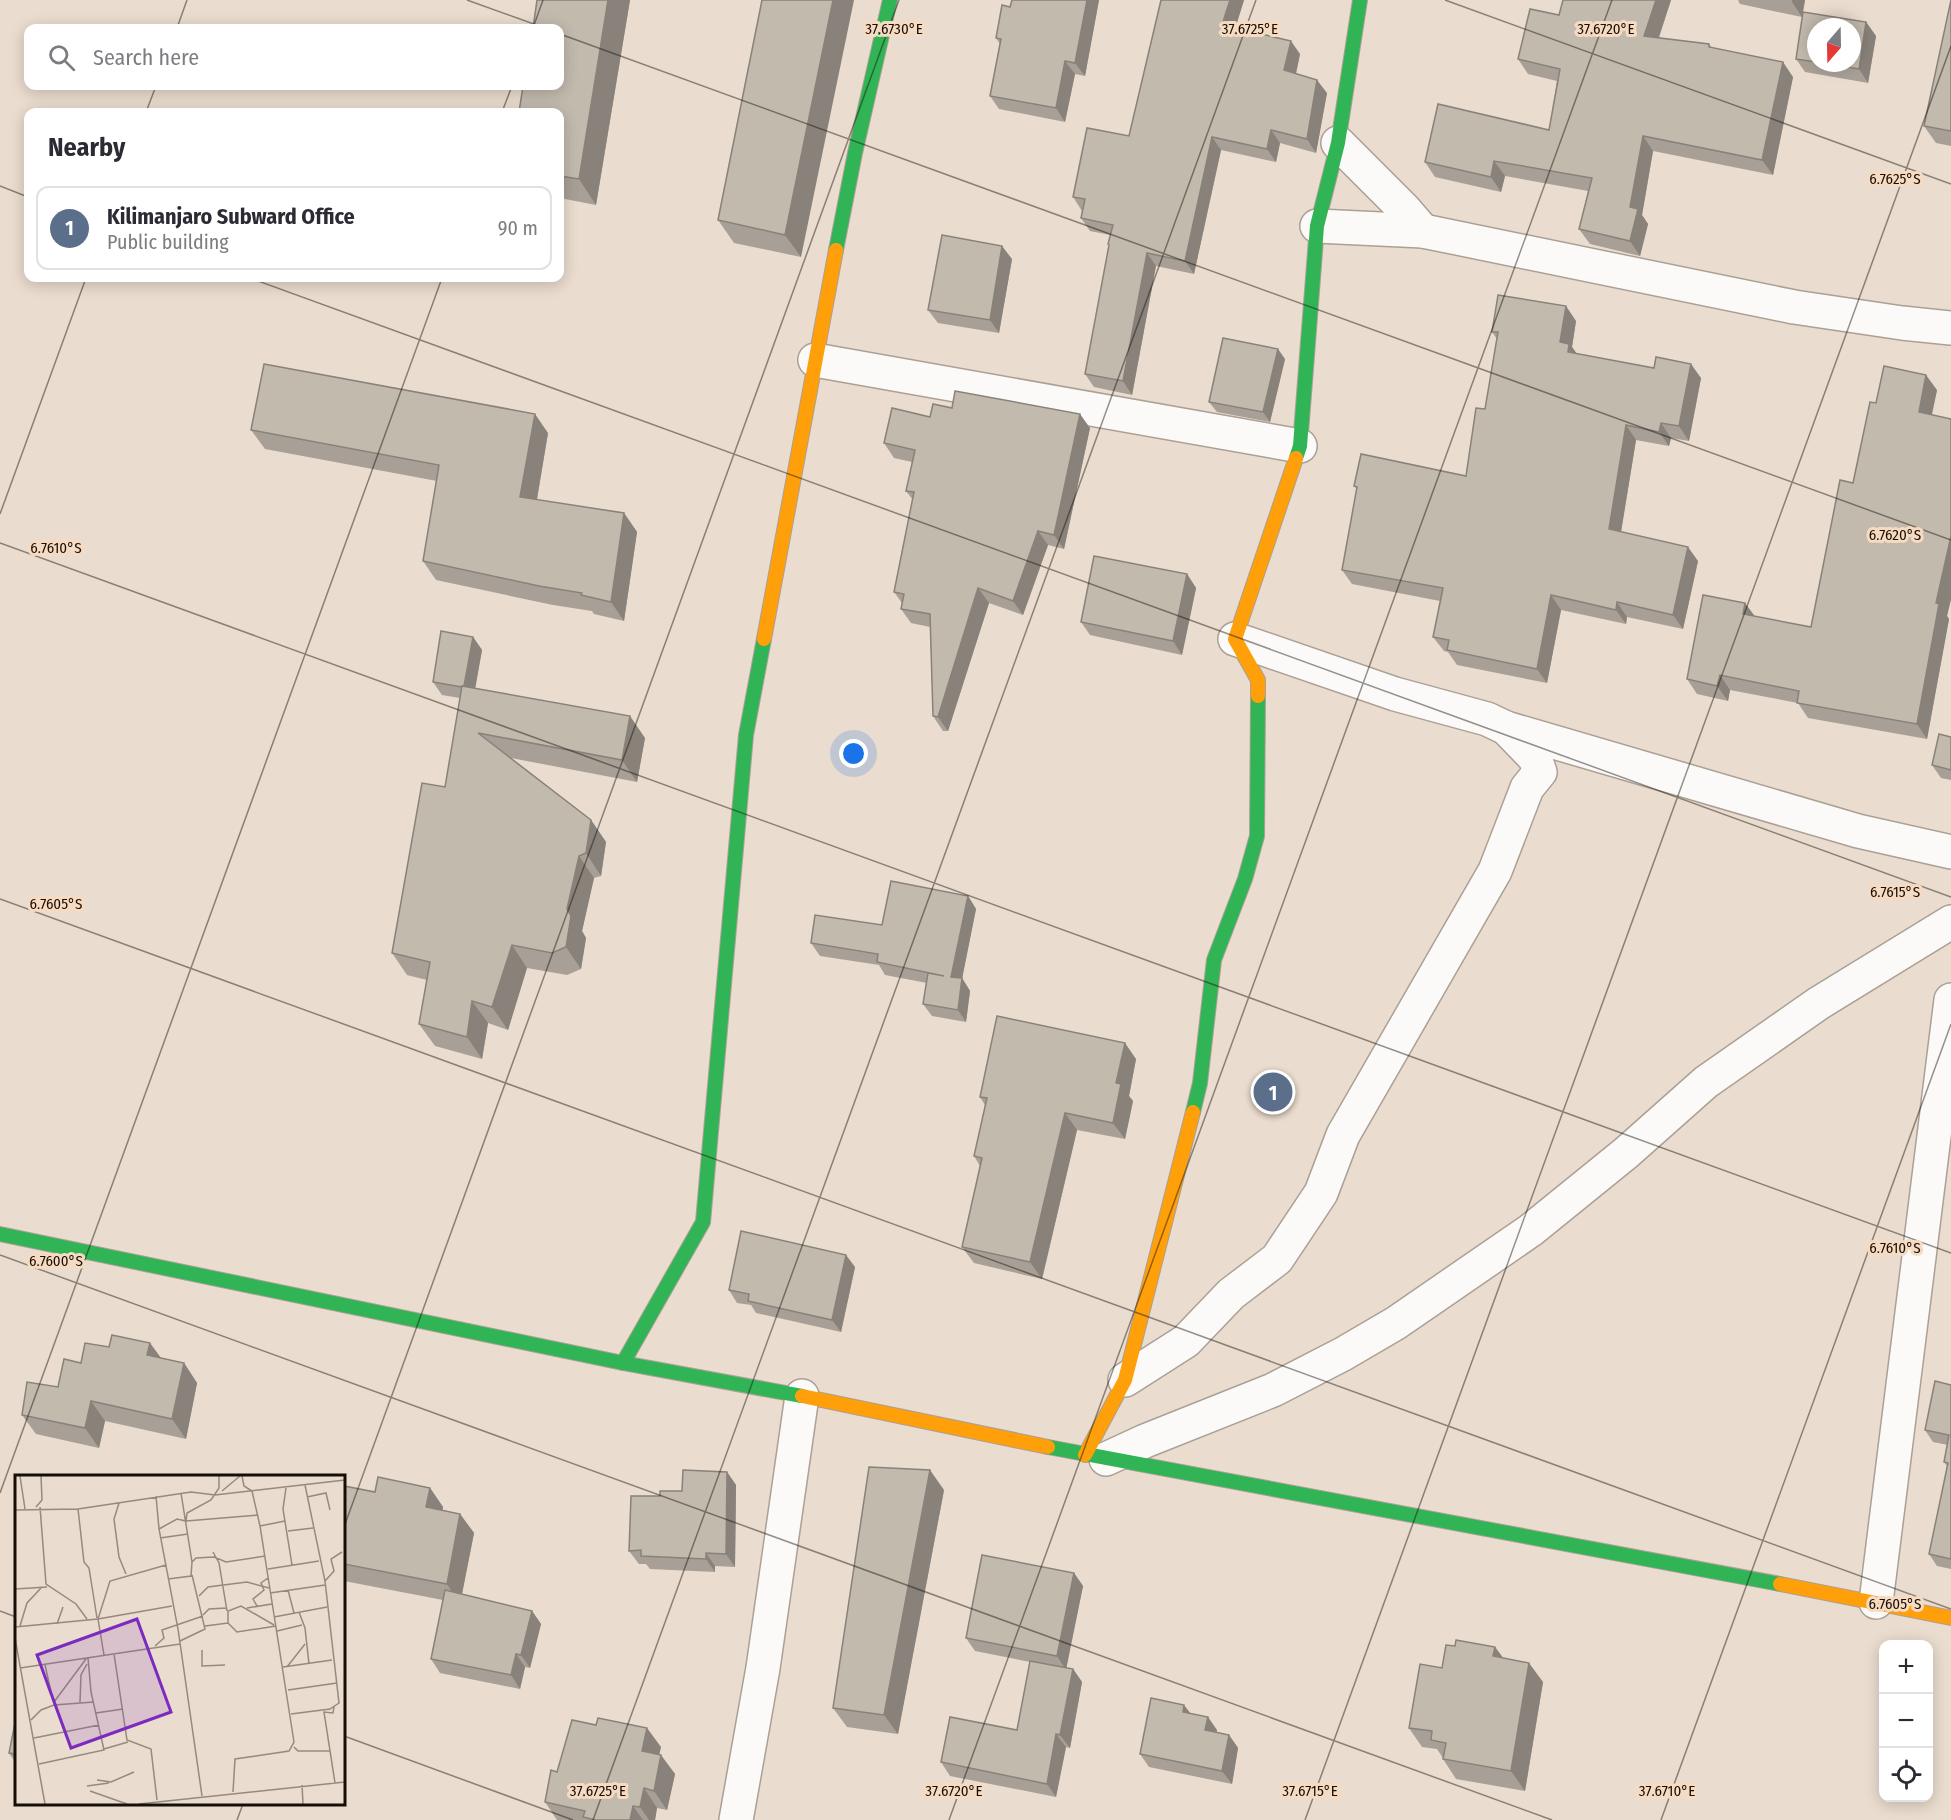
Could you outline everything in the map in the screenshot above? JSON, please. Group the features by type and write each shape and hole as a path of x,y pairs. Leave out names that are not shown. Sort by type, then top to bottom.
{"street":[{"path":"623,1363 703,1222 746,735 814,360 855,153 890,0"},
{"path":"1095,1457 1125,1380 1200,1083 1214,960 1245,879 1257,836 1258,680 1235,639 1300,446 1317,226 1338,143 1360,0"},
{"path":"1338,143 1423,231"},
{"path":"1317,226 1423,231 1794,307 1951,328"},
{"path":"814,360 1300,446"},
{"path":"1235,639 1395,694 1487,719 1506,728 1858,831 1951,852"},
{"path":"1125,1380 1186,1341 1231,1294 1277,1259 1321,1193 1343,1136 1495,872 1527,788 1540,772 1535,758 1506,728"},
{"path":"1095,1457 1145,1441 1273,1390 1343,1354 1396,1323 1531,1230 1626,1153 1706,1082 1819,1003 1951,922"},
{"path":"1876,1602 1951,1000"},
{"path":"0,1234 623,1363 802,1396 1095,1457 1876,1602 1951,1618"},
{"path":"736,1820 763,1668 802,1396"}],"building":[{"path":"537,0 608,0 579,179 564,177 564,108 520,108 522,90 564,90 564,24 534,24"},
{"path":"762,0 833,0 785,235 718,220"},
{"path":"1012,0 1087,0 1075,63 1065,61 1056,108 990,96 1001,39 996,38 1002,5 1010,7"},
{"path":"1161,0 1230,0 1222,25 1291,41 1284,70 1317,80 1307,139 1271,130 1267,149 1212,137 1185,261 1147,253 1123,381 1085,374 1113,225 1081,218 1085,199 1073,197 1087,128 1129,136"},
{"path":"1563,0 1656,0 1644,36 1709,44 1709,47 1783,62 1762,160 1643,136 1630,207 1638,209 1630,241 1579,229 1592,178 1494,161 1491,177 1425,162 1438,104 1549,130 1560,69 1518,59 1530,9 1559,15"},
{"path":"1951,0 1951,131 1924,126"},
{"path":"1803,12 1841,18 1807,18 1807,61 1796,59"},
{"path":"1861,21 1866,22 1861,56"},
{"path":"942,235 1002,246 990,320 928,310"},
{"path":"1498,295 1566,306 1560,342 1569,344 1568,352 1654,368 1656,357 1691,364 1679,426 1661,423 1659,432 1626,425 1609,529 1688,547 1673,615 1617,602 1616,610 1551,595 1537,669 1447,650 1449,640 1433,637 1443,588 1342,570 1361,454 1466,476 1476,408 1485,409 1498,332 1492,332"},
{"path":"1223,338 1278,349 1263,412 1209,402"},
{"path":"264,364 535,414 520,497 624,513 611,602 581,595 582,593 423,561 439,465 251,430"},
{"path":"1884,366 1926,375 1919,412 1951,419 1951,536 1936,603 1939,604 1917,724 1797,703 1799,691 1720,675 1717,686 1687,679 1703,595 1745,603 1743,614 1811,627 1840,480 1853,483 1870,402 1876,403"},
{"path":"955,391 1080,414 1054,535 1038,531 1013,601 978,588 938,717 933,716 930,614 901,609 904,594 894,592 914,492 906,491 915,450 884,443 892,408 930,417 933,404 952,408"},
{"path":"1094,556 1187,574 1173,641 1081,622"},
{"path":"441,631 473,637 462,687 433,682"},
{"path":"462,686 630,716 622,760 478,733 591,820 586,853 579,856 567,909 571,916 566,947 552,953 512,945 492,1007 472,1001 467,1037 419,1024 430,962 392,953 422,783 445,787"},
{"path":"1939,734 1951,737 1951,770 1932,765"},
{"path":"891,881 968,896 951,977 962,978 958,1010 923,1004 928,973 944,976 877,962 878,954 811,943 815,915 882,925"},
{"path":"997,1016 1125,1043 1116,1083 1121,1084 1113,1123 1065,1113 1030,1262 962,1247 982,1158 974,1156 987,1098 980,1097"},
{"path":"741,1231 846,1255 832,1320 748,1301 749,1294 729,1290"},
{"path":"112,1335 150,1343 147,1355 184,1363 172,1419 91,1401 85,1428 22,1415 27,1382 58,1387 64,1359 81,1363 85,1343 109,1347"},
{"path":"1935,1381 1951,1385 1951,1559 1929,1554 1948,1463 1944,1462 1949,1435 1925,1430"},
{"path":"869,1467 930,1470 884,1715 833,1708"},
{"path":"683,1470 727,1472 726,1554 706,1553 706,1559 641,1556 641,1550 629,1551 631,1496 660,1496 660,1491 682,1491"},
{"path":"378,1477 430,1488 426,1507 460,1514 447,1584 345,1564 345,1486 375,1492"},
{"path":"982,1555 1074,1573 1057,1656 966,1638"},
{"path":"445,1590 532,1611 521,1655 516,1654 511,1675 431,1659"},
{"path":"1456,1640 1495,1647 1493,1656 1529,1663 1511,1771 1443,1759 1446,1743 1431,1740 1432,1731 1409,1728 1420,1664 1442,1668 1446,1645 1455,1646"},
{"path":"1030,1661 1073,1669 1060,1735 1056,1734 1047,1784 941,1762 950,1717 1017,1730"},
{"path":"1151,1698 1184,1705 1183,1712 1208,1717 1205,1730 1229,1735 1222,1771 1140,1754"},
{"path":"598,1718 647,1728 642,1751 661,1755 654,1791 644,1788 640,1807 633,1806 630,1820 596,1820 583,1817 585,1811 545,1802 551,1770 557,1772 572,1720 596,1725"},
{"path":"15,1723 15,1754 9,1753"}],"traffic: fast":[{"path":"836,250 855,153 890,0"},
{"path":"1296,458 1300,446 1317,226 1338,143 1360,0"},
{"path":"623,1363 703,1222 746,735 764,639"},
{"path":"1193,1112 1200,1083 1214,960 1245,879 1257,836 1258,696"},
{"path":"0,1234 623,1363 802,1396"},
{"path":"1048,1447 1780,1584"}],"traffic: slow":[{"path":"764,639 836,250"},
{"path":"1258,696 1258,680 1235,639 1296,458"},
{"path":"1085,1455 1125,1380 1193,1112"},
{"path":"802,1396 1048,1447"},
{"path":"1780,1584 1951,1618"}],"place":[{"name":"Kilimanjaro Subward Office","path":"1273,1092"}]}
